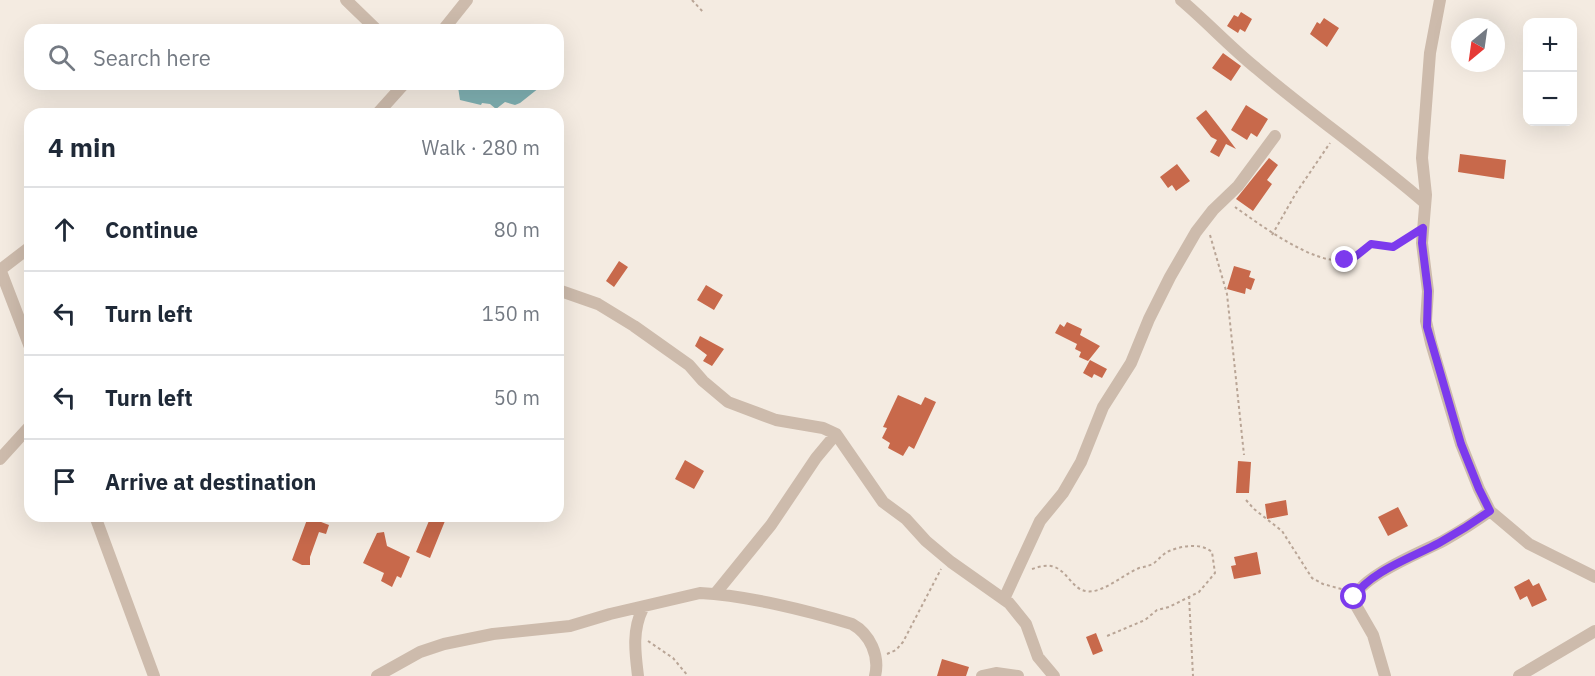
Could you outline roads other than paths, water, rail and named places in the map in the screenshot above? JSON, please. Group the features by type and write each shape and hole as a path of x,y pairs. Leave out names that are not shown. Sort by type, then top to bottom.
{"street":[{"path":"346,0 371,24"},
{"path":"448,24 467,0"},
{"path":"1181,0 1254,67 1388,171 1425,203"},
{"path":"1440,0 1430,53 1422,158 1425,203 1422,243 1428,291 1427,327 1461,444 1490,511 1529,544 1595,577"},
{"path":"382,108 399,90"},
{"path":"1004,598 1040,521 1063,493 1082,462 1103,407 1131,363 1149,318 1170,276 1196,232 1224,198 1238,186 1275,136"},
{"path":"24,252 0,270 24,332"},
{"path":"564,292 598,304 634,326 689,365 703,381 728,402 749,412 776,420 822,428 836,434 883,502 906,519 926,541 951,562 1004,598 1026,624 1038,657 1054,676"},
{"path":"0,459 24,433"},
{"path":"715,594 771,525 816,458 836,434"},
{"path":"1385,676 1373,635 1354,602 1356,593 1381,573 1442,542 1490,511"},
{"path":"97,522 154,676"},
{"path":"377,676 420,652 444,644 493,634 570,626 700,593 773,605 852,624 861,629 876,658 875,676"},
{"path":"639,676 635,654 635,633 638,619 644,608"},
{"path":"1519,676 1595,631"},
{"path":"982,676 996,673 1018,676"}],"water":[{"path":"458,90 536,90 520,103 515,105 505,102 497,108 490,104 482,103 481,105 460,100"}]}
